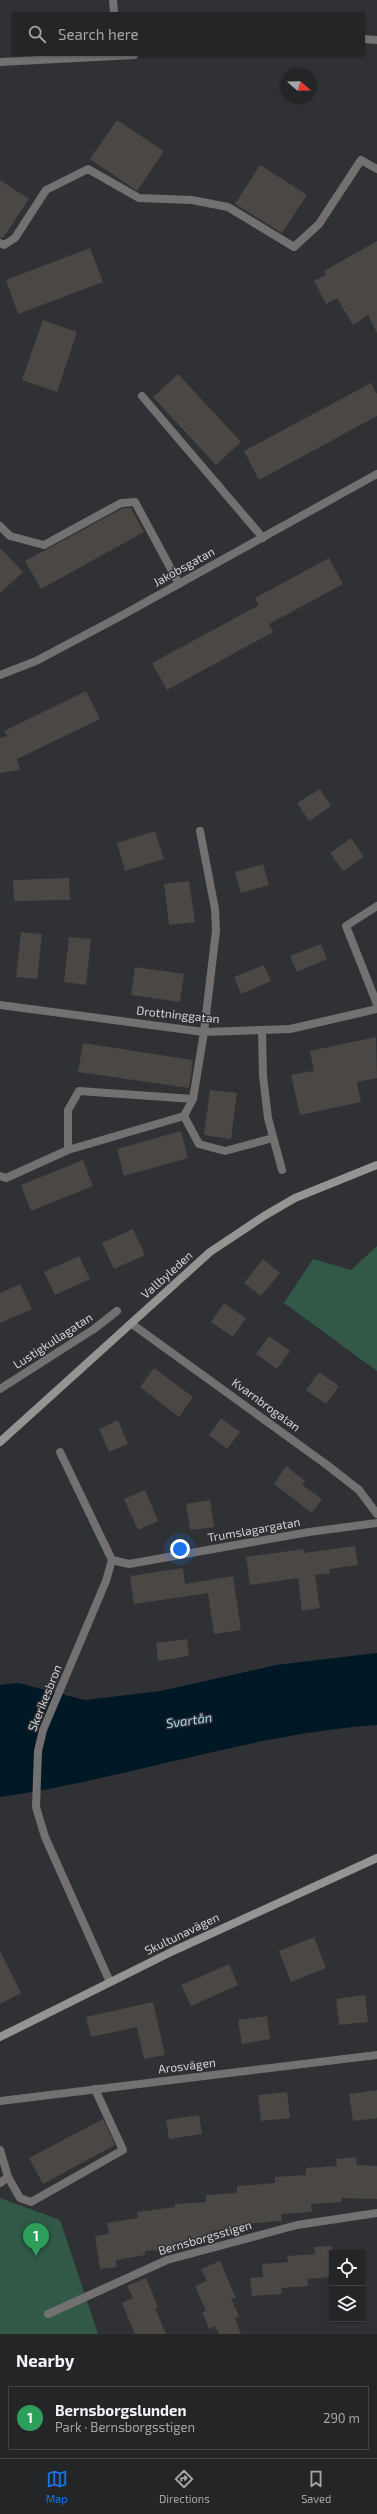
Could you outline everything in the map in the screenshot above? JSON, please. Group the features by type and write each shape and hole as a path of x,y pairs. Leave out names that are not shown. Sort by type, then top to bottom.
{"main road":[{"name":"Vallbyleden","path":"0,1442 210,1252 264,1216 295,1198 377,1165"},
{"name":"Skultunavägen","path":"0,2037 243,1918 377,1858"}],"street":[{"path":"113,0 114,12"},
{"path":"365,39 377,40"},
{"path":"0,62 115,56"},
{"path":"0,243 4,245 15,238 46,190 88,169 139,198 192,200 228,207 294,246 319,224 361,160 377,169"},
{"path":"142,396 263,538"},
{"name":"Jakobsgatan","path":"0,675 36,661 263,538 377,474"},
{"path":"0,526 10,536 44,545 121,503 135,502 179,584"},
{"path":"2,1178 68,1150 184,1116 193,1099 204,1032 216,931 215,909 200,831"},
{"path":"377,906 346,926 377,1004"},
{"name":"Drottninggatan","path":"0,1005 204,1032 262,1031 290,1028 377,1009"},
{"path":"262,1031 263,1076 268,1118 282,1170"},
{"path":"68,1150 68,1110 80,1091 193,1099"},
{"path":"184,1116 199,1144 224,1151 273,1138"},
{"name":"Lustigkullagatan","path":"0,1389 94,1329 117,1311"},
{"name":"Kvarnbrogatan","path":"132,1324 332,1469 359,1490 377,1514"},
{"path":"60,1452 112,1560"},
{"name":"Trumslagargatan","path":"112,1560 129,1564 142,1563 309,1532 377,1523"},
{"name":"Skerikesbron","path":"110,1982 45,1837 36,1808 38,1751 51,1708 106,1581 112,1560"},
{"name":"Arosvägen","path":"0,2101 377,2055"},
{"path":"0,2150 8,2177 20,2198 31,2202 123,2150 95,2089"},
{"path":"0,2183 8,2177"},
{"name":"Bernsborgsstigen","path":"48,2314 174,2258 297,2225 377,2213"}],"green space":[{"path":"377,1246 377,1371 284,1303 313,1259 351,1270"},
{"path":"0,2198 60,2220 98,2334 0,2334"}],"water":[{"name":"Svartån","path":"377,1653 377,1725 329,1730 282,1738 47,1789 0,1797 0,1685 18,1683 85,1700 161,1691 276,1665"}],"building":[{"path":"117,120 164,151 137,191 90,159"},
{"path":"260,165 307,195 282,233 235,204"},
{"path":"0,180 29,199 3,238 0,238"},
{"path":"377,241 377,333 368,315 353,325 337,298 326,304 314,281 326,275 324,271"},
{"path":"90,248 103,282 18,314 6,280"},
{"path":"43,320 77,332 57,392 22,380"},
{"path":"178,374 241,442 216,465 153,397"},
{"path":"371,383 377,394 377,416 259,480 244,451"},
{"path":"123,508 131,508 144,532 41,589 25,561"},
{"path":"0,548 23,572 0,593"},
{"path":"329,558 343,584 269,624 273,632 167,690 152,663 259,605 255,598"},
{"path":"86,691 100,719 17,759 20,770 0,773 0,738 7,736 4,731"},
{"path":"320,789 331,806 309,821 297,803"},
{"path":"155,831 164,859 125,871 117,843"},
{"path":"351,838 364,857 343,871 330,853"},
{"path":"263,864 269,885 241,893 235,872"},
{"path":"69,878 70,900 14,901 13,880"},
{"path":"189,881 195,922 169,925 164,884"},
{"path":"21,932 42,934 37,979 16,977"},
{"path":"69,937 91,939 86,985 64,982"},
{"path":"321,944 327,959 297,972 290,956"},
{"path":"264,965 271,981 241,994 234,977"},
{"path":"135,967 184,974 180,1002 131,995"},
{"path":"376,1037 377,1078 357,1082 361,1102 300,1115 291,1075 314,1071 310,1051"},
{"path":"83,1043 193,1060 189,1088 78,1072"},
{"path":"210,1090 237,1093 231,1139 204,1135"},
{"path":"181,1131 188,1158 124,1176 117,1149"},
{"path":"83,1160 93,1186 31,1211 21,1185"},
{"path":"133,1229 145,1255 114,1269 102,1243"},
{"path":"79,1256 90,1279 55,1295 44,1272"},
{"path":"263,1259 280,1273 261,1296 244,1283"},
{"path":"20,1284 32,1309 0,1323 0,1293"},
{"path":"224,1303 246,1318 233,1337 211,1322"},
{"path":"269,1336 290,1351 277,1369 256,1354"},
{"path":"154,1368 193,1397 179,1417 140,1387"},
{"path":"319,1372 339,1386 326,1404 306,1390"},
{"path":"221,1418 240,1432 227,1449 209,1435"},
{"path":"118,1420 128,1444 109,1452 99,1429"},
{"path":"286,1466 305,1481 302,1485 322,1499 312,1513 274,1484"},
{"path":"145,1490 158,1521 138,1530 124,1499"},
{"path":"210,1500 214,1527 190,1530 186,1504"},
{"path":"355,1546 358,1565 329,1569 330,1573 315,1575 320,1608 302,1611 298,1578 250,1585 246,1557 303,1549 304,1553"},
{"path":"183,1568 185,1584 233,1576 241,1630 214,1634 208,1593 134,1604 130,1576"},
{"path":"187,1639 189,1656 158,1661 156,1643"},
{"path":"314,1937 326,1968 291,1982 279,1951"},
{"path":"0,1951 21,1993 0,2004"},
{"path":"229,1964 238,1985 191,2006 181,1985"},
{"path":"365,1995 368,2022 339,2025 336,1999"},
{"path":"153,2002 165,2055 144,2059 137,2027 91,2037 86,2017"},
{"path":"267,2016 270,2039 242,2044 238,2020"},
{"path":"377,2090 377,2118 353,2121 349,2094"},
{"path":"287,2092 290,2118 261,2121 258,2095"},
{"path":"199,2115 202,2134 169,2139 166,2120"},
{"path":"103,2119 115,2145 43,2184 29,2158"},
{"path":"356,2157 357,2165 377,2166 377,2199 341,2198 342,2202 311,2204 312,2212 281,2214 282,2221 242,2224 242,2229 211,2231 212,2239 182,2241 182,2249 145,2251 145,2255 116,2260 117,2267 100,2269 95,2236 109,2234 107,2223 138,2218 137,2212 175,2207 175,2204 206,2202 206,2195 237,2193 237,2186 275,2183 275,2177 306,2175 306,2168 337,2166 336,2159"},
{"path":"332,2246 332,2250 329,2250 329,2277 307,2279 308,2286 281,2288 282,2294 252,2296 250,2278 263,2277 262,2264 288,2262 287,2256 315,2254 314,2247"},
{"path":"220,2261 236,2298 231,2298 239,2316 235,2318 241,2334 219,2334 215,2326 209,2329 202,2312 206,2311 195,2286 207,2281 201,2269"},
{"path":"146,2278 158,2307 155,2308 166,2334 135,2334 122,2303 133,2298 127,2286"}],"place":[{"name":"Bernsborgslunden","path":"36,2256"}]}
